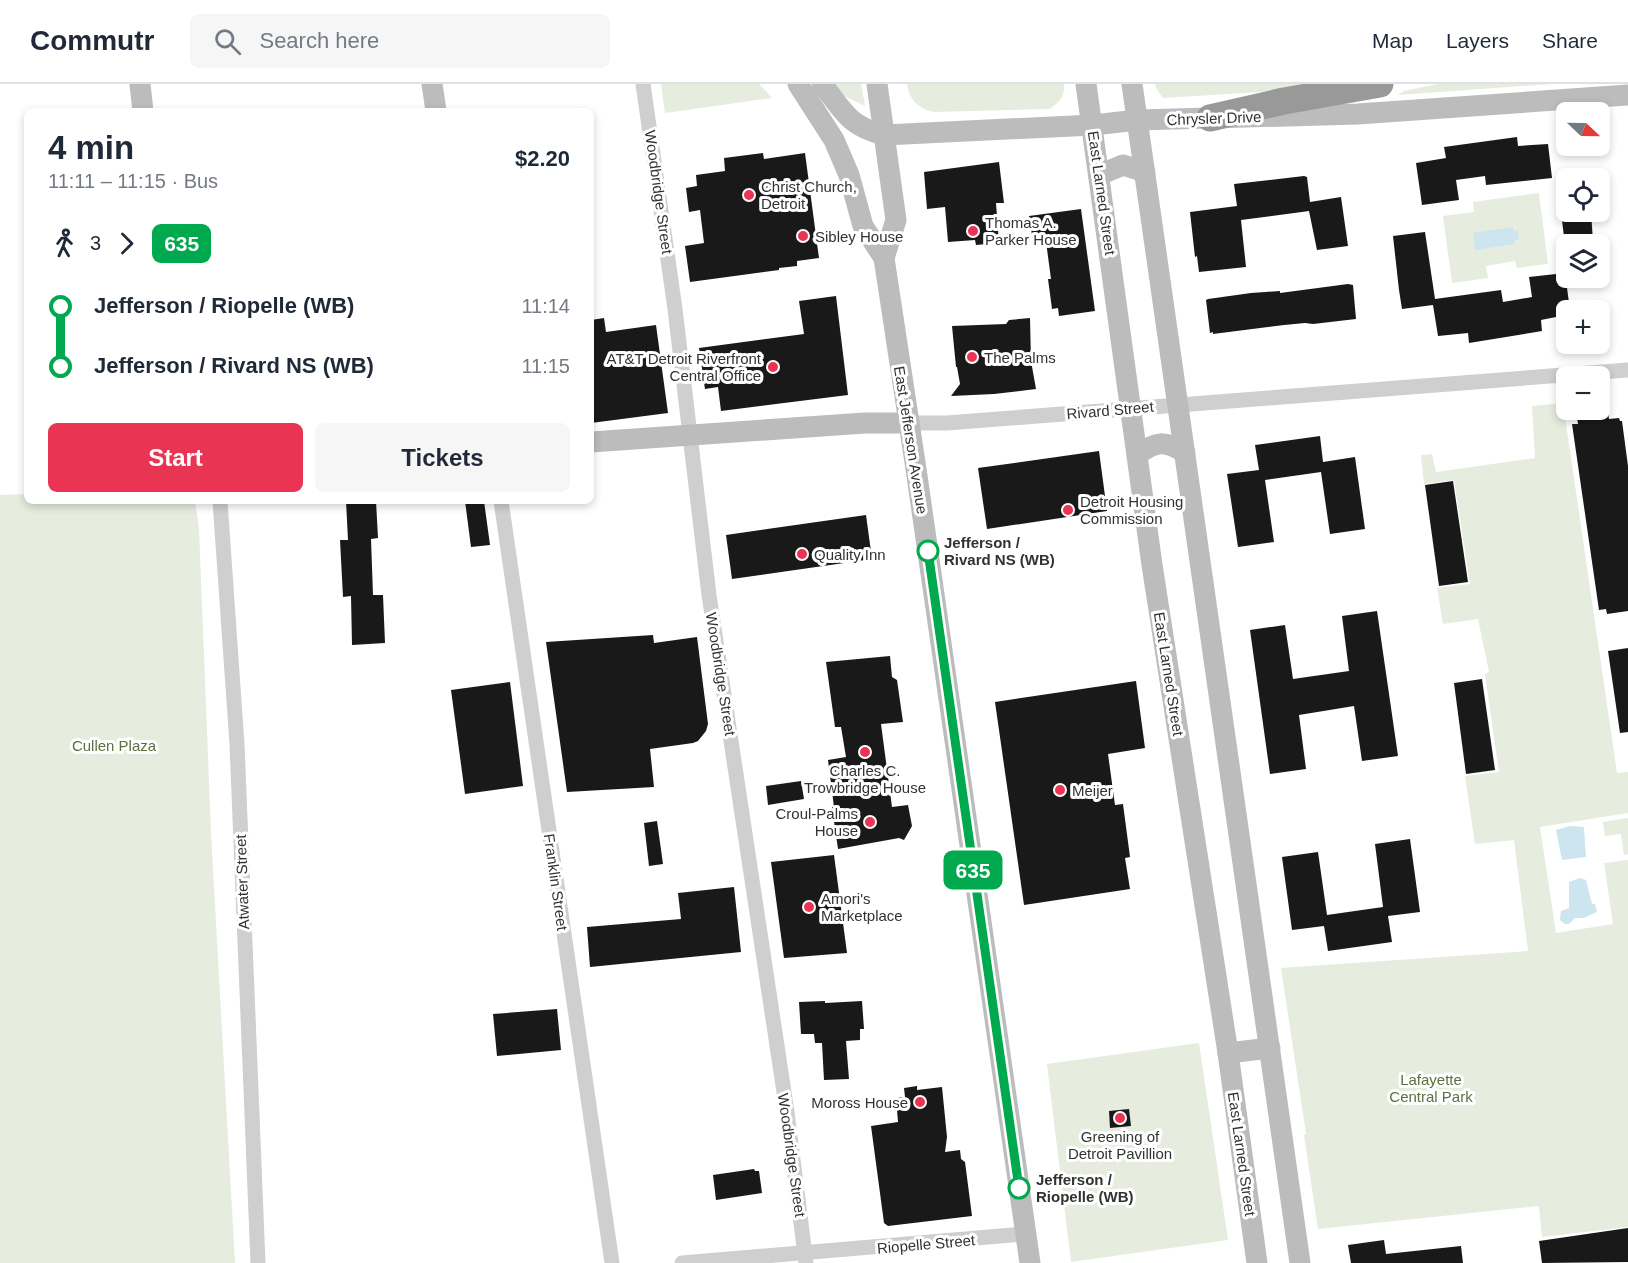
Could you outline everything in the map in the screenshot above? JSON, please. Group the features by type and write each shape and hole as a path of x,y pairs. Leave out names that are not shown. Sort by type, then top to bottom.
{"highway":[{"path":"1210,118 1284,101 1380,84"}],"street":[{"path":"140,84 143,108"},
{"path":"432,84 436,108"},
{"name":"Woodbridge Street","path":"643,84 675,309 709,595 787,1112 806,1258"},
{"name":"East Jefferson Avenue","path":"798,84 834,140 849,175 863,226 884,258 1030,1263"},
{"name":"Chrysler Drive","path":"822,84 852,122 860,128 884,135 1093,125 1138,120 1358,114 1628,95"},
{"name":"East Jefferson Avenue","path":"877,84 896,220 884,258"},
{"path":"1133,85 1300,1263"},
{"name":"East Larned Street","path":"1086,86 1152,565 1228,1053 1257,1263"},
{"path":"1099,175 1123,165 1145,172"},
{"name":"Rivard Street","path":"594,442 865,423 947,423 1628,369"},
{"path":"1137,455 1148,447 1161,443 1174,446 1185,453"},
{"name":"Atwater Street","path":"220,504 237,744 258,1263"},
{"name":"Franklin Street","path":"501,504 612,1263"},
{"path":"1228,1053 1270,1048"},
{"name":"Riopelle Street","path":"682,1263 806,1258 1025,1234"}],"green space":[{"path":"661,84 759,84 772,98 665,113"},
{"path":"832,84 861,84 865,106 842,95"},
{"path":"907,84 1064,84 1064,92 1057,104 1050,109 933,112 915,102"},
{"path":"1155,84 1300,84 1294,90 1163,98"},
{"path":"1439,84 1552,84 1398,95 1404,91"},
{"path":"1539,193 1548,264 1517,268 1515,261 1486,266 1488,278 1452,283 1443,216 1474,212 1473,202"},
{"name":"Lafayette Central Park","path":"1556,404 1556,420 1565,420 1617,773 1628,772 1628,813 1540,827 1556,933 1613,924 1604,863 1628,860 1628,1227 1542,1237 1539,1206 1318,1229 1281,968 1528,951 1514,840 1475,844 1465,776 1499,772 1485,674 1489,672 1478,619 1443,624 1437,588 1470,584 1454,480 1424,484 1421,455 1432,454 1436,472 1535,458 1532,406"},
{"name":"Cullen Plaza","path":"24,494 24,504 195,504 199,529 211,833 235,1263 0,1263 0,495"},
{"path":"1628,818 1628,854 1624,855 1621,834 1605,836 1603,822"},
{"path":"1199,1043 1228,1240 1071,1262 1047,1064"}],"water":[{"path":"1513,227 1514,231 1518,231 1519,239 1515,240 1515,244 1475,250 1473,233"},
{"path":"1570,826 1584,827 1586,857 1562,860 1556,830"},
{"path":"1580,878 1586,880 1592,904 1595,904 1597,912 1584,918 1575,918 1569,924 1565,924 1560,920 1561,911 1569,908 1569,882"}],"building":[{"path":"1517,137 1518,146 1548,144 1552,178 1486,185 1485,176 1456,180 1459,200 1422,205 1416,163 1446,158 1444,147"},
{"path":"763,153 764,159 805,153 819,258 797,261 797,266 779,268 779,270 690,282 685,246 704,243 700,210 689,212 686,188 697,186 696,175 725,171 724,158"},
{"path":"999,162 1004,203 996,203 999,243 976,245 975,240 948,242 945,207 927,209 924,172"},
{"path":"1307,177 1310,202 1341,197 1348,246 1317,250 1309,211 1241,220 1246,267 1199,272 1190,212 1237,206 1234,184"},
{"path":"1081,209 1095,311 1059,316 1058,308 1052,309 1045,234 1032,235 1029,216"},
{"path":"1562,222 1592,222 1593,234 1564,234"},
{"path":"1425,232 1435,299 1501,290 1503,302 1532,297 1529,277 1556,274 1556,288 1567,288 1569,300 1556,300 1556,317 1541,320 1542,331 1469,343 1468,333 1438,336 1433,305 1402,309 1393,236"},
{"path":"1353,285 1356,319 1210,333 1206,300 1208,299"},
{"name":"AT&T Detroit Riverfront Central Office","path":"836,296 848,395 721,411 718,387 705,389 699,348 804,334 799,301"},
{"path":"604,318 606,332 656,325 668,413 594,423 594,320"},
{"name":"The Palms","path":"1030,318 1031,361 1036,389 951,396 960,384 952,326 1006,324 1009,320"},
{"path":"1619,418 1622,421 1628,466 1628,611 1607,614 1606,609 1599,610 1572,424 1578,424 1577,420"},
{"path":"1320,436 1323,462 1355,457 1365,529 1330,534 1321,472 1265,480 1274,542 1238,547 1227,474 1259,470 1255,445"},
{"path":"1099,451 1107,511 987,529 978,468"},
{"path":"1453,481 1468,582 1439,586 1425,485"},
{"path":"346,504 376,504 378,538 371,539 373,595 383,595 385,643 352,645 351,596 343,597 340,540 348,540"},
{"path":"465,504 484,504 490,545 471,547"},
{"path":"866,515 872,559 732,579 726,535"},
{"path":"1377,611 1398,756 1362,761 1354,706 1299,715 1306,769 1270,774 1250,630 1285,625 1293,679 1349,671 1342,616"},
{"path":"653,635 654,643 697,637 708,724 706,731 698,741 693,743 650,749 654,787 567,792 546,642"},
{"path":"1628,648 1628,732 1620,733 1608,651"},
{"path":"890,656 892,677 897,680 903,722 881,724 892,807 908,805 912,826 904,840 899,838 838,849 828,760 846,757 841,727 835,727 826,662"},
{"path":"1482,679 1495,770 1466,774 1454,683"},
{"name":"Meijer","path":"1136,681 1145,748 1108,754 1115,805 1123,804 1130,857 1125,858 1130,889 1024,905 995,702"},
{"path":"510,682 523,786 465,794 451,690"},
{"path":"801,781 804,799 768,805 766,786"},
{"path":"657,821 663,864 649,866 644,823"},
{"path":"1410,839 1420,912 1388,916 1392,942 1328,951 1324,926 1292,930 1282,857 1318,852 1327,915 1383,907 1375,844"},
{"name":"Amori's Marketplace","path":"834,855 847,953 784,958 771,862"},
{"path":"734,887 741,952 590,967 587,927 681,919 678,893"},
{"path":"825,1001 825,1003 862,1001 864,1029 860,1029 860,1040 846,1041 849,1079 824,1080 822,1043 815,1043 814,1034 801,1034 799,1002"},
{"path":"557,1009 561,1050 497,1056 493,1014"},
{"path":"917,1086 917,1090 942,1087 947,1137 945,1152 960,1150 961,1159 965,1162 972,1216 888,1226 884,1223 871,1126 898,1122 896,1098 905,1097 904,1088"},
{"name":"Greening of Detroit Pavillion","path":"1129,1109 1131,1126 1110,1128 1109,1111"},
{"path":"754,1169 759,1171 762,1193 716,1200 713,1175"},
{"path":"1628,1228 1628,1262 1542,1263 1539,1241"},
{"path":"1384,1240 1386,1254 1461,1246 1463,1263 1351,1263 1348,1245"}],"bus line":[{"name":"635","path":"928,551 1019,1188"}],"place":[{"name":"Christ Church, Detroit","path":"749,195"},
{"name":"Thomas A. Parker House","path":"973,231"},
{"name":"Sibley House","path":"803,236"},
{"name":"The Palms","path":"972,357"},
{"name":"AT&T Detroit Riverfront Central Office","path":"773,367"},
{"name":"Detroit Housing Commission","path":"1068,510"},
{"name":"Jefferson / Rivard NS (WB)","path":"928,551"},
{"name":"Quality Inn","path":"802,554"},
{"name":"Charles C. Trowbridge House","path":"865,752"},
{"name":"Meijer","path":"1060,790"},
{"name":"Croul-Palms House","path":"870,822"},
{"name":"Amori's Marketplace","path":"809,907"},
{"name":"Moross House","path":"920,1102"},
{"name":"Greening of Detroit Pavillion","path":"1120,1118"},
{"name":"Jefferson / Riopelle (WB)","path":"1019,1188"}]}
